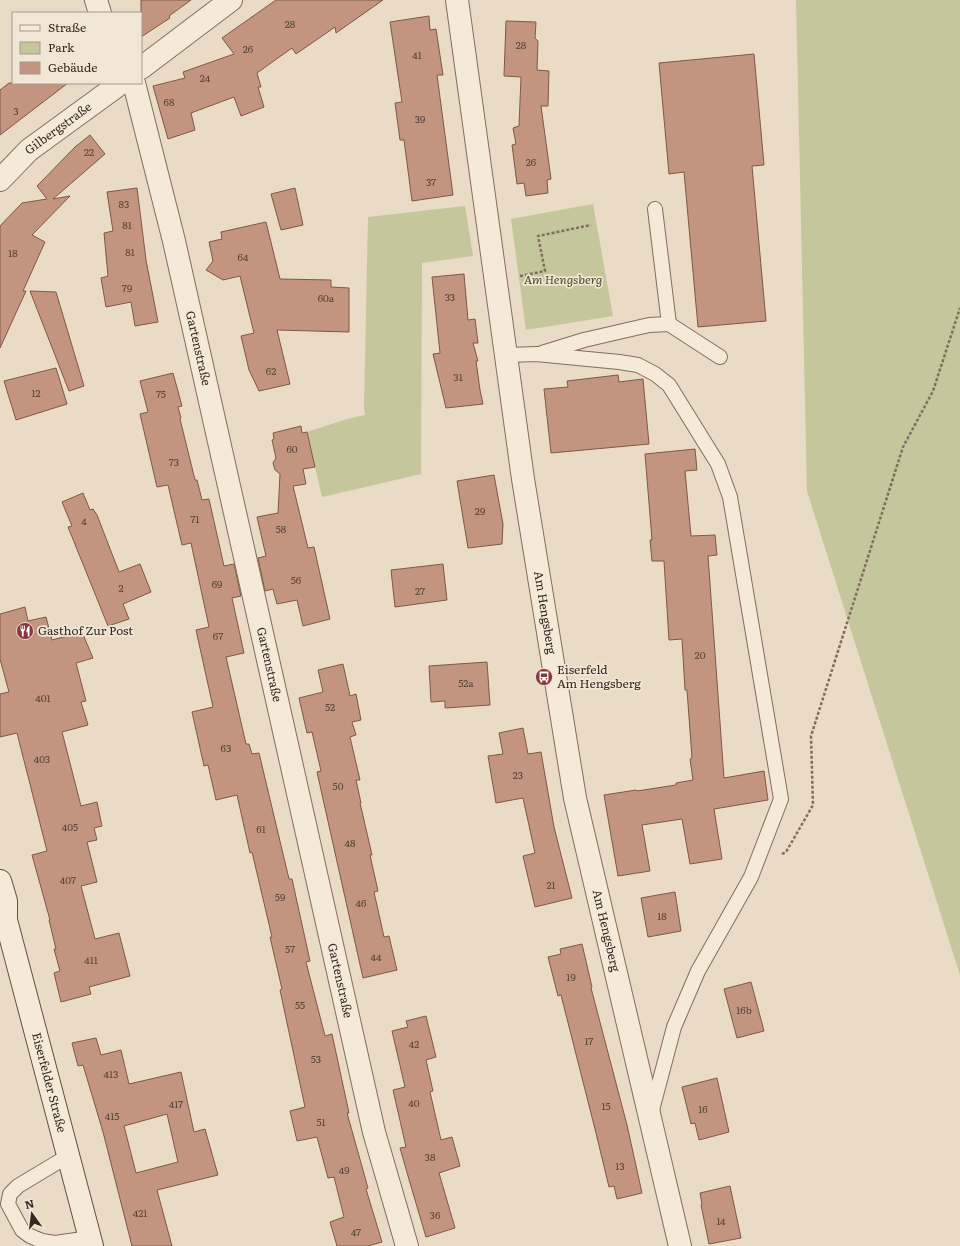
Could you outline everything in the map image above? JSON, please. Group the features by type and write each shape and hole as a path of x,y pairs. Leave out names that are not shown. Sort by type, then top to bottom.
{"street":[{"path":"96,0 100,12"},
{"path":"142,67 231,0"},
{"name":"Am Hengsberg","path":"459,9 523,479 575,798 680,1246"},
{"name":"Gilbergstraße","path":"0,180 29,150 120,84"},
{"name":"Gartenstraße","path":"134,84 177,256 374,1132 407,1246"},
{"name":"Eiserfelder Straße","path":"0,881 6,901 3,917 91,1242"}],"lane":[{"path":"655,209 669,324"},
{"path":"536,354 591,338 649,325 669,324 720,357"},
{"path":"506,355 536,354 619,362 638,365 655,374 669,385 718,464 730,498 781,799 751,878 698,971 674,1027 650,1117"},
{"path":"68,1156 18,1186 10,1194 8,1204 22,1230 36,1239 55,1243 91,1242"}],"path":[{"path":"495,280 545,271 538,236 591,225"},
{"path":"751,878 786,852 814,806 811,736 903,447 933,390 960,308"}],"green space":[{"path":"796,0 960,0 960,975 807,491"},
{"name":"Am Hengsberg","path":"593,204 613,316 526,330 511,219"},
{"path":"465,206 473,256 422,263 421,474 322,497 307,432 347,419 365,415 368,217"}],"building":[{"path":"141,0 191,0 169,16 170,18 142,36"},
{"path":"276,0 383,0 336,33 335,27 296,54 292,48 257,73 261,87 258,87 264,107 241,116 234,97 191,113 195,130 168,139 153,86 185,78 183,72 234,54 222,38"},
{"path":"429,16 430,30 436,29 443,75 437,75 453,195 412,201 404,140 400,140 395,103 402,102 390,22"},
{"path":"506,21 536,22 535,38 538,41 537,70 549,71 548,106 541,106 551,179 547,180 548,193 526,196 524,183 517,184 512,145 516,144 513,128 519,126 521,77 504,76"},
{"path":"754,54 764,165 752,166 766,321 698,327 684,172 669,174 659,63"},
{"path":"9,83 67,84 0,135 0,90"},
{"path":"90,135 105,154 53,199 70,196 32,235 45,242 23,291 26,291 0,348 0,226 22,203 47,199 37,186 75,147"},
{"path":"137,188 146,260 158,322 135,326 131,302 106,307 101,278 108,276 104,233 113,231 107,192"},
{"path":"295,188 303,225 281,230 271,194"},
{"path":"266,222 280,279 331,280 331,287 349,288 349,332 277,330 290,384 259,391 249,370 241,336 254,333 240,276 223,280 206,270 213,261 209,242 222,239 221,232"},
{"path":"464,274 468,320 475,319 478,343 473,343 478,361 476,361 483,404 446,408 433,354 440,353 432,277"},
{"path":"30,291 56,292 84,386 69,391"},
{"path":"56,368 67,404 16,420 4,381"},
{"path":"173,373 182,406 178,407 180,419 195,480 197,480 202,500 209,499 224,566 234,564 241,596 232,598 244,653 226,657 246,744 249,744 252,754 259,753 289,879 292,879 310,961 306,962 325,1036 332,1034 349,1113 347,1113 368,1188 366,1189 382,1242 368,1246 337,1246 330,1222 344,1217 334,1177 328,1178 317,1137 297,1141 290,1111 305,1107 280,990 282,989 270,937 272,937 252,852 250,853 237,795 216,800 208,765 204,766 192,712 213,707 196,630 209,627 191,543 182,545 168,485 157,487 140,414 148,412 140,381"},
{"path":"618,375 619,382 643,379 649,444 551,453 544,389 568,387 567,381"},
{"path":"301,426 302,433 307,432 315,467 303,469 306,484 293,486 308,548 314,547 330,619 303,626 297,600 277,604 273,589 265,591 258,558 266,556 257,517 278,513 280,474 275,470 273,463 276,458 272,440 274,439 273,433"},
{"path":"695,449 697,470 685,471 691,536 715,535 717,555 708,556 724,778 764,771 768,800 714,809 722,859 690,864 682,819 642,825 650,871 618,876 604,795 676,785 676,783 693,780 690,759 692,758 687,690 685,690 682,639 669,640 664,561 652,561 650,540 652,540 645,454"},
{"path":"494,475 503,524 502,544 468,548 457,481"},
{"path":"83,493 90,510 93,509 97,515 119,572 140,564 151,592 123,604 129,619 108,626 68,527 72,526 62,502"},
{"path":"443,564 447,600 395,607 391,570"},
{"path":"25,607 28,621 46,617 52,640 82,632 93,658 76,663 86,701 81,702 88,725 62,732 81,806 97,802 102,826 94,828 97,840 87,842 97,882 81,886 95,939 119,933 130,976 89,987 91,994 61,1002 54,973 60,971 54,949 56,949 50,920 32,855 47,851 17,733 0,737 0,694 9,692 0,659 0,614"},
{"path":"487,662 490,705 445,708 445,701 431,702 429,666"},
{"path":"343,664 350,696 356,694 361,720 352,722 356,735 350,737 360,780 356,780 378,891 374,892 384,937 389,936 397,970 363,978 317,772 321,771 312,732 307,733 299,698 323,692 318,670"},
{"path":"523,728 528,754 541,752 554,827 572,898 535,907 523,856 535,853 523,798 496,803 488,756 503,754 499,733"},
{"path":"675,892 681,931 648,937 641,898"},
{"path":"582,944 591,988 627,1125 642,1193 617,1199 614,1186 609,1187 561,995 558,996 548,957 561,954 560,949"},
{"path":"751,982 764,1031 737,1038 724,989"},
{"path":"426,1016 436,1057 426,1060 433,1091 430,1092 441,1140 452,1137 460,1166 439,1173 455,1228 426,1237 400,1148 406,1147 393,1090 405,1087 392,1031 408,1027 406,1021"},
{"path":"96,1038 101,1055 121,1050 129,1084 181,1072 194,1132 205,1129 218,1175 157,1190 172,1246 132,1246 103,1132 83,1065 78,1066 72,1043","holes":["167,1114 178,1162 136,1173 124,1126"]},
{"path":"717,1078 729,1132 699,1140 695,1123 691,1124 682,1087"},
{"path":"730,1186 741,1238 709,1244 700,1193"}],"place":[{"name":"Gasthof Zur Post","path":"25,631"},
{"name":"Eiserfeld Am Hengsberg","path":"544,677"}]}
